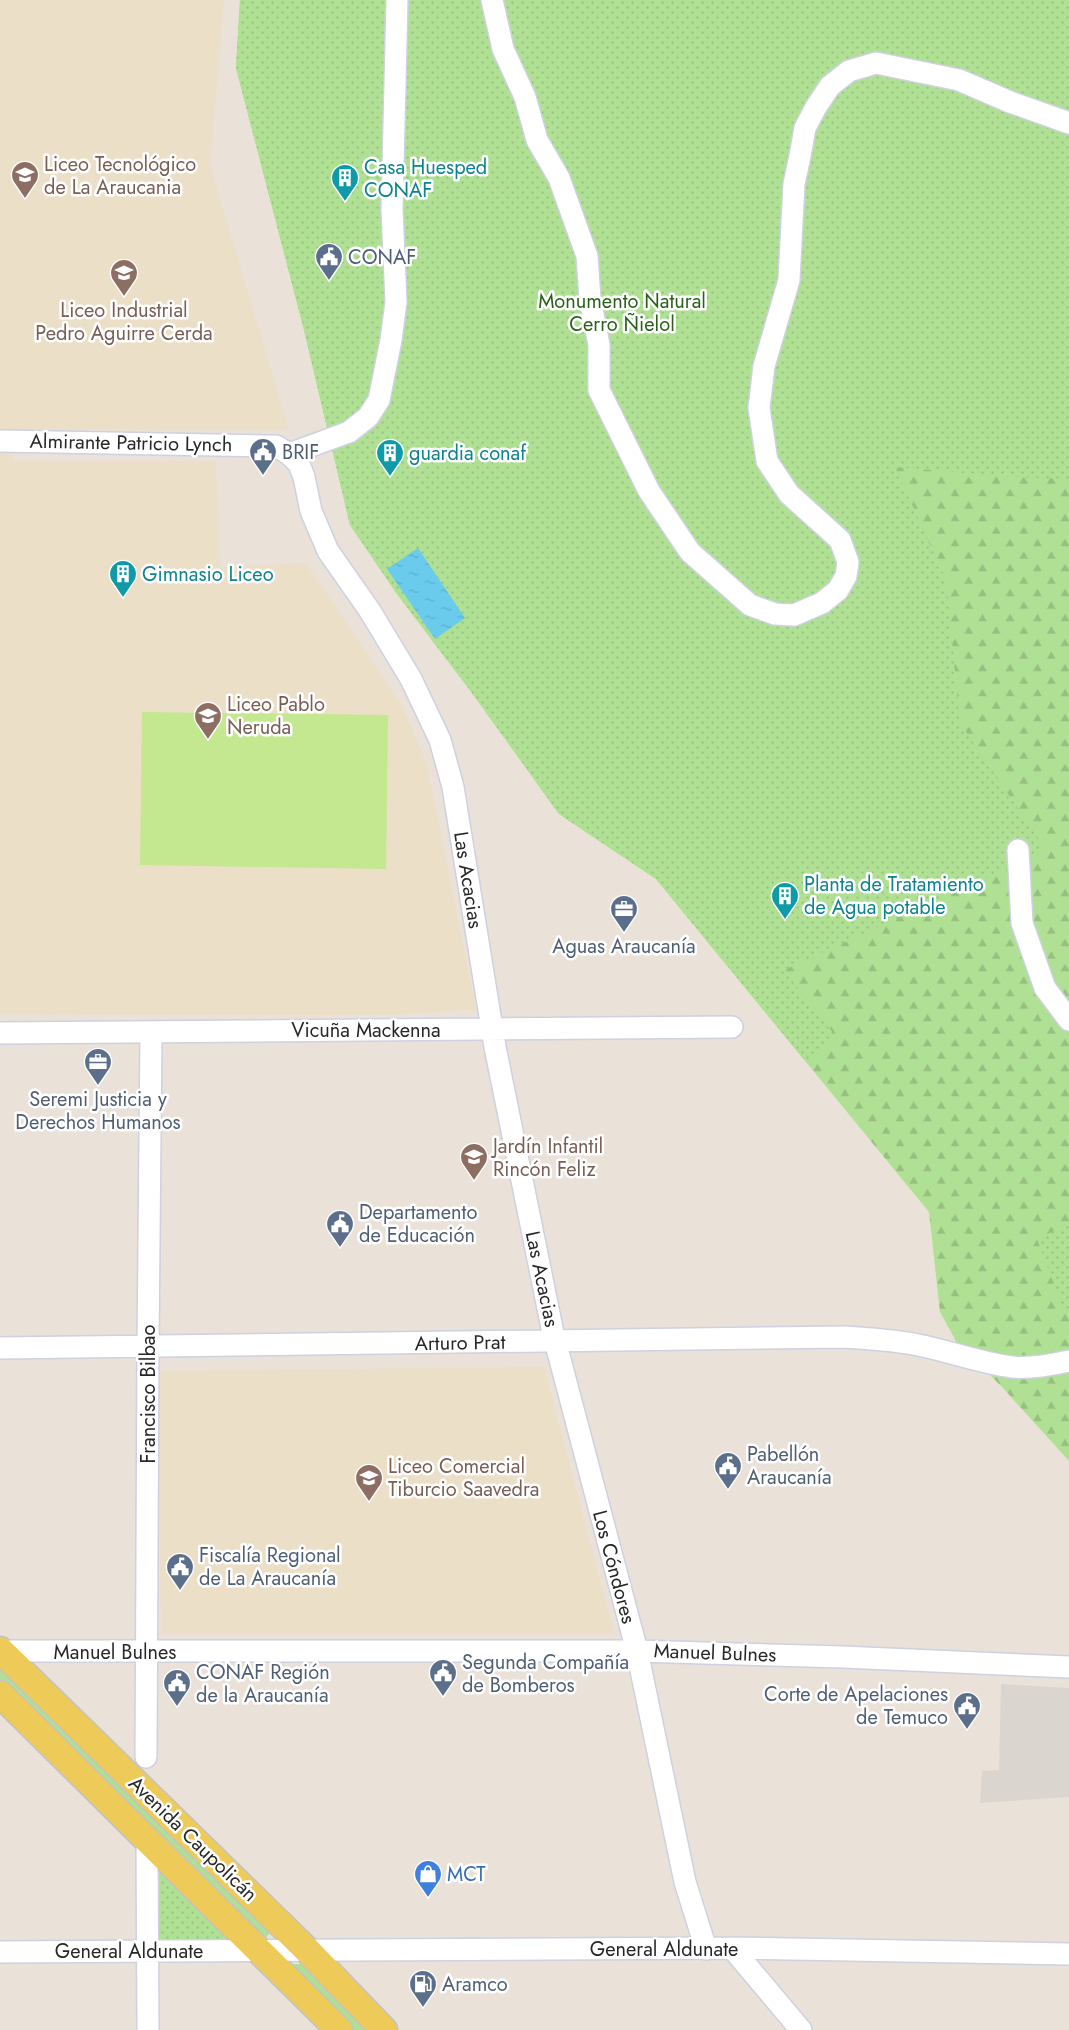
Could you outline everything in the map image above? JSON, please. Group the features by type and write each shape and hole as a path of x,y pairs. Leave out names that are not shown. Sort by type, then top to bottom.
{"main road":[{"name":"Avenida Caupolicán","path":"0,1654 24,1674 308,1951 384,2030"},
{"name":"Avenida Caupolicán","path":"0,1694 147,1842 339,2030"}],"street":[{"path":"290,454 349,432 368,417 379,400 391,340 396,302 392,209 397,0"},
{"path":"492,0 503,49 525,96 537,140 559,178 587,256 590,299 599,345 600,390 649,491 690,552 750,605 775,614 794,615 822,603 838,590 846,576 848,562 840,540 789,494 767,461 759,408 764,366 789,280 792,207 805,128 816,107 830,86 848,71 876,63 959,80 1002,100 1069,124"},
{"name":"Almirante Patricio Lynch","path":"0,441 276,446 290,454"},
{"name":"Las Acacias","path":"290,454 302,470 311,511 328,551 370,611 407,672 440,740 453,787 492,1029 555,1342"},
{"path":"1018,850 1022,922 1045,988 1069,1020"},
{"name":"Vicuña Mackenna","path":"0,1033 732,1027"},
{"name":"Francisco Bilbao","path":"146,1757 151,1032"},
{"name":"Arturo Prat","path":"0,1348 845,1337 919,1345 1014,1367 1045,1366 1069,1361"},
{"name":"Los Cóndores","path":"555,1342 637,1651 685,1882 706,1948"},
{"name":"Manuel Bulnes","path":"0,1654 637,1651 843,1657 1069,1667"},
{"path":"147,1842 148,2030"},
{"name":"Los Cóndores","path":"685,1882 685,1949"},
{"path":"258,1951 281,1925"},
{"path":"732,1948 796,2028"},
{"name":"General Aldunate","path":"0,1952 732,1948 1069,1954"}],"shaded area":[{"name":"Liceo Industrial Pedro Aguirre Cerda","path":"0,0 224,0 210,165 289,430 0,429"},
{"name":"Liceo Pablo Neruda","path":"0,446 13,446 13,461 216,461 220,567 306,563 403,708 422,752 428,770 476,1009 390,1015 0,1014"},
{"name":"Liceo Comercial Tiburcio Saavedra","path":"544,1367 614,1634 161,1634 157,1371"},
{"path":"1001,1684 1069,1688 1069,1797 980,1803 982,1771 999,1770"}],"green space":[{"name":"Monumento Natural Cerro Ñielol","path":"240,0 1069,0 1069,1461 1002,1387 956,1341 940,1312 929,1212 656,879 559,814 472,693 397,594 350,525 304,330 236,68"},
{"name":"Monumento Natural Cerro Ñielol","path":"240,0 1069,0 1069,479 1013,477 895,467 946,580 960,723 1046,850 784,970 837,1038 805,1061 656,879 559,814 472,693 397,594 350,525 304,330 236,68"},
{"path":"142,712 388,715 386,869 140,865"},
{"path":"1069,1224 1069,1310 1061,1303 1037,1239"},
{"path":"0,1657 274,1927 260,1946 0,1686"},
{"path":"155,1857 244,1945 153,1942"},
{"path":"281,1964 313,1964 376,2030 348,2030"}],"water":[{"path":"418,548 465,618 435,639 387,569"}],"place":[{"name":"Liceo Tecnológico de La Araucania","path":"25,199"},
{"name":"Casa Huesped CONAF","path":"345,202"},
{"name":"CONAF","path":"329,281"},
{"name":"Liceo Industrial Pedro Aguirre Cerda","path":"124,297"},
{"name":"BRIF","path":"263,476"},
{"name":"guardia conaf","path":"390,477"},
{"name":"Gimnasio Liceo","path":"123,598"},
{"name":"Liceo Pablo Neruda","path":"208,740"},
{"name":"Planta de Tratamiento de Agua potable","path":"785,920"},
{"name":"Aguas Araucanía","path":"624,933"},
{"name":"Seremi Justicia y Derechos Humanos","path":"98,1086"},
{"name":"Jardín Infantil Rincón Feliz","path":"474,1181"},
{"name":"Departamento de Educación","path":"340,1248"},
{"name":"Pabellón Araucanía","path":"728,1490"},
{"name":"Liceo Comercial Tiburcio Saavedra","path":"369,1502"},
{"name":"Fiscalía Regional de La Araucanía","path":"180,1591"},
{"name":"Segunda Compañía de Bomberos","path":"443,1697"},
{"name":"CONAF Región de la Araucanía","path":"177,1707"},
{"name":"Corte de Apelaciones de Temuco","path":"967,1730"},
{"name":"MCT","path":"428,1898"},
{"name":"Aramco","path":"423,2008"}]}
